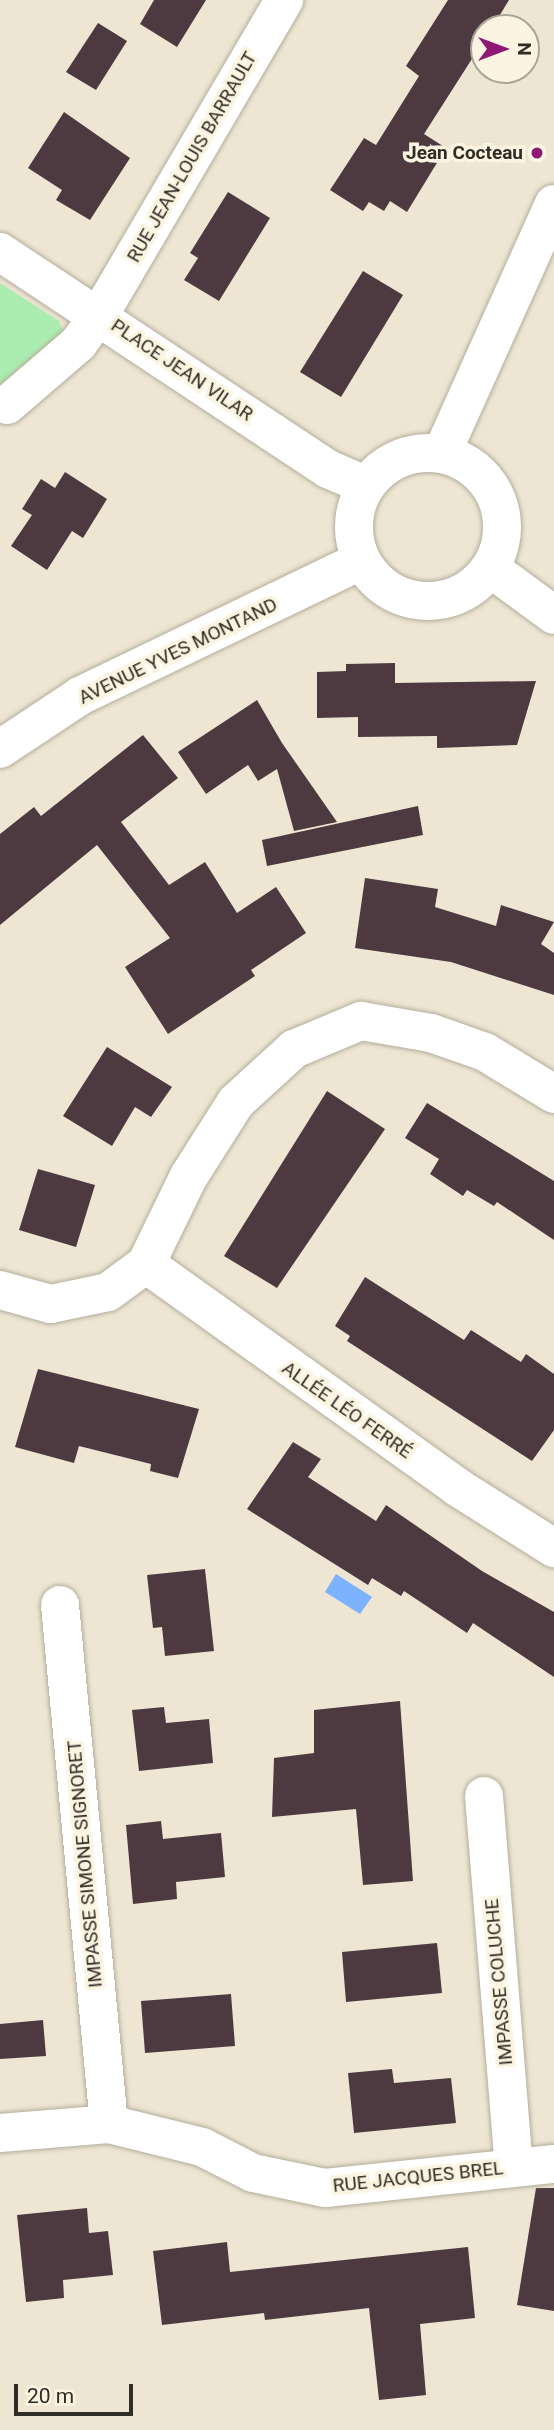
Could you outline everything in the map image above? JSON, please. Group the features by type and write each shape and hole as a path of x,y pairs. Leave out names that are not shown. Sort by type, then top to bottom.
{"street":[{"name":"RUE JEAN-LOUIS BARRAULT","path":"7,405 78,344 100,314 284,0"},
{"path":"442,453 554,204"},
{"name":"PLACE JEAN VILAR","path":"0,252 100,314 328,469 365,485"},
{"path":"442,453 474,469 497,497 502,521 500,545 491,568 473,587 450,599 424,602 399,596 377,582 361,561 353,523 365,485 398,458 442,453"},
{"name":"AVENUE YVES MONTAND","path":"0,749 80,696 361,561"},
{"path":"491,568 554,615"},
{"path":"0,1290 51,1304 108,1292 146,1264 189,1176 236,1102 294,1049 361,1021 430,1033 485,1052 554,1094"},
{"name":"ALLÉE LÉO FERRÉ","path":"146,1264 457,1487 554,1548"},
{"name":"IMPASSE SIMONE SIGNORET","path":"61,1605 109,2124"},
{"name":"IMPASSE COLUCHE","path":"484,1796 514,2167"},
{"name":"RUE JACQUES BREL","path":"0,2133 109,2124 202,2147 253,2173 325,2188 554,2164"}],"green space":[{"path":"0,283 59,321 63,331 0,387"}],"water":[{"path":"336,1574 372,1597 360,1614 325,1592"}],"building":[{"path":"154,0 206,0 177,47 140,24"},
{"path":"448,0 509,0 500,14 470,14 470,62 424,134 446,148 407,212 390,201 384,211 369,202 363,211 330,190 364,138 376,145 419,76 406,66"},
{"path":"98,23 127,41 96,90 66,72"},
{"path":"64,112 130,158 90,220 56,200 62,190 28,168"},
{"path":"228,192 270,218 219,301 184,280 198,258 190,253"},
{"path":"363,271 403,295 341,397 300,372"},
{"path":"65,472 107,499 83,538 72,531 47,570 11,546 32,515 22,509 41,479 55,488"},
{"path":"395,663 395,683 536,681 517,745 437,748 437,736 358,737 358,717 317,718 317,672 346,671 346,664"},
{"path":"257,700 282,743 337,822 294,831 277,769 258,781 248,765 206,794 178,752"},
{"path":"143,735 178,778 121,822 169,885 205,862 237,913 276,887 306,933 251,970 255,976 168,1034 125,967 170,938 97,845 0,925 0,834 34,807 41,816"},
{"path":"418,806 423,835 267,866 262,840"},
{"path":"365,878 438,889 435,907 496,926 501,905 554,922 541,944 554,953 554,995 451,962 355,948"},
{"path":"107,1047 172,1087 151,1117 135,1107 112,1146 63,1116"},
{"path":"327,1091 385,1129 277,1288 224,1256"},
{"path":"427,1103 554,1181 554,1240 497,1202 494,1206 467,1190 463,1196 430,1174 439,1159 405,1138"},
{"path":"38,1169 95,1185 76,1247 19,1230"},
{"path":"365,1277 464,1340 471,1330 521,1362 526,1354 554,1374 554,1430 532,1461 347,1341 350,1336 335,1326"},
{"path":"38,1369 199,1409 178,1478 150,1471 151,1464 79,1446 74,1463 15,1447"},
{"path":"293,1442 321,1459 308,1477 376,1521 386,1505 482,1571 554,1612 554,1677 473,1623 467,1633 404,1591 401,1596 372,1578 368,1585 247,1509"},
{"path":"205,1569 214,1651 165,1656 162,1627 153,1628 147,1575"},
{"path":"400,1701 413,1881 363,1885 356,1809 272,1817 274,1758 314,1753 314,1710"},
{"path":"164,1707 166,1723 209,1719 213,1763 139,1771 132,1710"},
{"path":"161,1821 163,1839 221,1833 225,1877 176,1882 177,1899 133,1904 126,1825"},
{"path":"437,1943 442,1993 346,2002 342,1952"},
{"path":"231,1994 235,2046 145,2053 141,2001"},
{"path":"43,2020 46,2056 0,2059 0,2024"},
{"path":"392,2069 394,2083 451,2078 456,2123 354,2133 348,2073"},
{"path":"536,2188 554,2188 554,2311 517,2305"},
{"path":"87,2208 89,2233 108,2231 113,2275 63,2280 64,2298 26,2302 17,2215"},
{"path":"227,2242 230,2272 468,2247 475,2318 420,2324 426,2395 379,2400 369,2308 265,2320 264,2313 162,2325 153,2251"}],"place":[{"name":"Jean Cocteau","path":"537,153"}]}
